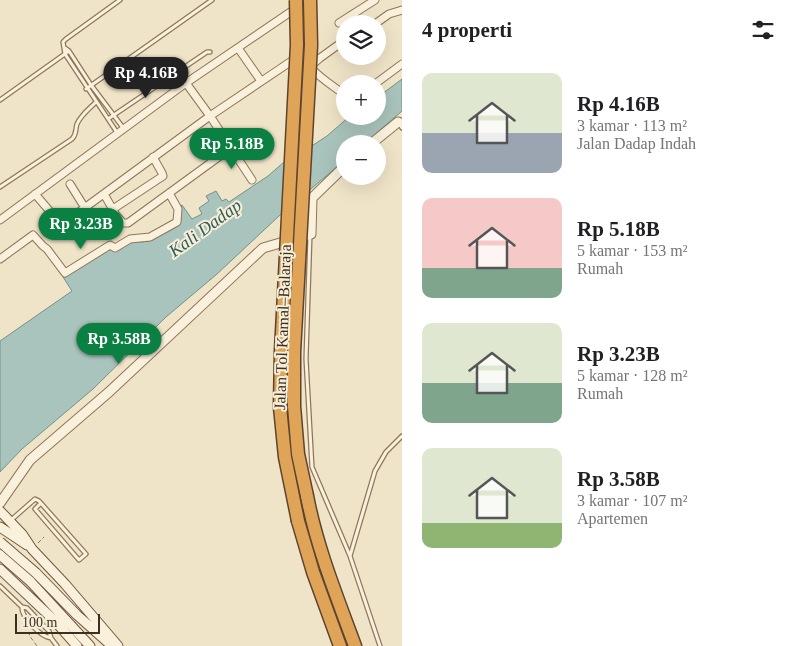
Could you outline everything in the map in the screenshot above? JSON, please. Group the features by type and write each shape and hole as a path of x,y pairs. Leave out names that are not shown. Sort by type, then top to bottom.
{"highway":[{"name":"Jalan Tol Kamal–Balaraja","path":"296,0 297,55 281,351 280,407 285,456 298,521 313,572 340,646"},
{"name":"Jalan Tol Kamal–Balaraja","path":"309,0 310,55 294,352 294,406 298,454 311,517 326,568 355,646"}],"main road":[{"path":"384,135 401,123"},
{"path":"0,504 30,460 109,392 263,248 310,234 312,198 336,175"},
{"path":"0,512 22,534 32,549 118,646"},
{"path":"0,527 32,549"},
{"path":"0,542 33,577 90,646"},
{"path":"0,555 33,577 112,646"},
{"path":"0,570 55,621 77,646"}],"street":[{"path":"0,220 186,83 309,0"},
{"path":"352,15 375,0"},
{"path":"386,16 402,10"},
{"path":"310,67 336,46"},
{"path":"238,48 261,81"},
{"path":"35,194 60,223 64,223 210,116 299,56 336,88"},
{"path":"386,76 402,64"},
{"path":"186,83 252,180"},
{"path":"104,194 123,224 128,223 231,148"},
{"path":"70,184 84,208 97,225 162,177 162,173 153,157"},
{"path":"0,259 34,235 42,246 47,249 64,273 67,272 111,245 114,248 130,240 146,238 177,222 178,209 169,193"}],"lane":[{"path":"120,0 63,42 64,54 86,88 108,119 121,131"},
{"path":"86,88 212,0"},
{"path":"64,47 69,51 91,85 114,115 121,131"},
{"path":"0,100 69,51"},
{"path":"108,119 207,52 210,52"},
{"path":"0,187 72,139 76,135 78,122 96,102"},
{"path":"310,234 306,359 312,466 350,556 380,646"},
{"path":"350,556 375,471 386,452 402,436"},
{"path":"10,522 35,499 41,503 86,554 79,560 35,509 41,503"},
{"path":"0,586 22,607 27,608 49,631 51,638 57,646"},
{"path":"22,607 23,614 35,628 45,637 51,638"}],"path":[{"path":"35,628 28,635 36,646"}],"water":[{"path":"402,79 402,111 386,125 386,91"},
{"name":"Kali Dadap","path":"340,125 386,125 374,135 336,135 336,168 166,317 93,389 22,449 0,472 0,341 72,291 63,277 96,255 134,241 149,241 178,224 179,207 182,205 192,219 202,214 199,208 209,201 206,196 216,191 222,201 226,199 229,202 268,176 284,162 295,161 306,154 307,149"}]}
